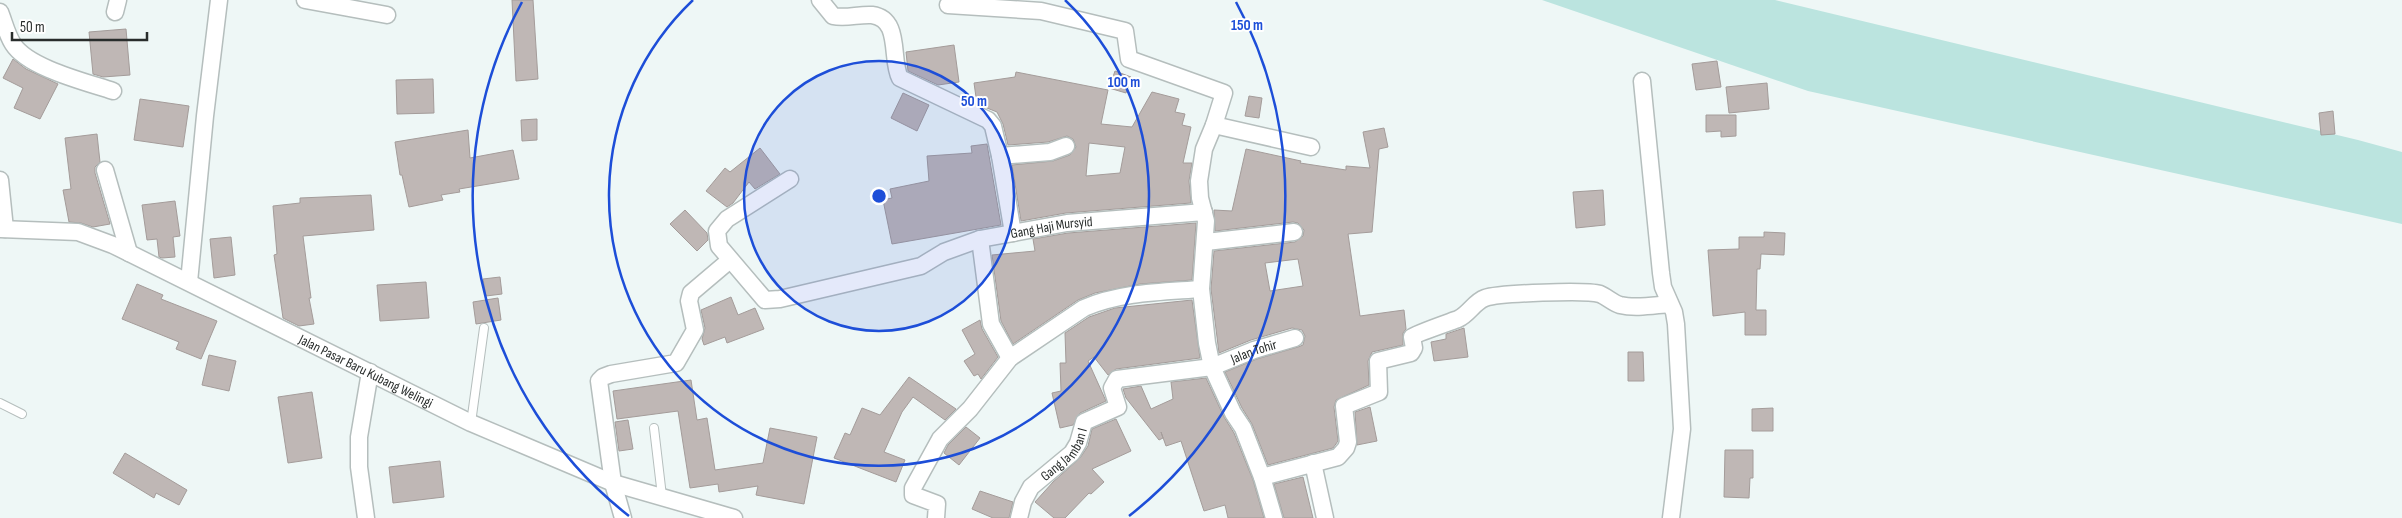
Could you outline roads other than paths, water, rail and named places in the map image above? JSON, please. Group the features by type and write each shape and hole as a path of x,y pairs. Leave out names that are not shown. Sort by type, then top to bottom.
{"street":[{"path":"189,282 205,116 219,0"},
{"path":"305,0 387,15"},
{"path":"820,0 833,16 870,15 882,20 892,33 900,78 988,120 993,126 1013,234"},
{"path":"948,5 1050,13 1125,31 1129,59 1224,93 1225,97 1204,149 1199,181 1206,242 1201,289 1212,367 1233,413 1243,428 1262,477 1274,518"},
{"path":"0,12 13,44 22,54 34,62 112,92"},
{"path":"1642,81 1661,273 1663,287 1674,312 1678,347 1682,429 1671,518"},
{"path":"1214,125 1311,147"},
{"path":"1000,156 1050,152 1066,146"},
{"path":"105,170 129,253"},
{"name":"Gang Haji Mursyid","path":"790,179 727,219 717,231 719,246 765,300 772,301 921,266 944,252 980,239 1101,219 1204,212"},
{"path":"0,180 3,229"},
{"name":"Jalan Pasar Baru Kubang Welingi","path":"3,229 78,232 129,253 189,282 471,423 613,483 734,518"},
{"path":"1206,242 1294,232"},
{"path":"980,239 991,324 1010,358"},
{"path":"623,518 613,483 599,393 600,378 611,374 676,363 695,330 690,301 691,293 730,260"},
{"path":"936,518 937,504 916,497 911,491 940,439 970,409 1010,358 1084,308 1095,303 1130,295 1201,289"},
{"path":"1262,477 1338,457 1346,448 1348,442 1344,406 1379,392 1378,361 1411,353 1414,348 1412,337 1415,334 1429,331 1462,317 1480,300 1504,294 1584,293 1599,294 1620,305 1670,304"},
{"name":"Jalan Tohir","path":"1212,367 1254,350 1295,338"},
{"name":"Gang Jamban I","path":"1019,518 1026,494 1031,487 1072,453 1078,443 1084,422 1118,407 1112,388 1117,379 1212,367"},
{"path":"366,518 359,467 359,438 370,372"},
{"path":"1313,463 1325,518"}],"lane":[{"path":"471,423 484,328"},
{"path":"0,402 22,414"},
{"path":"654,428 662,496"}]}
